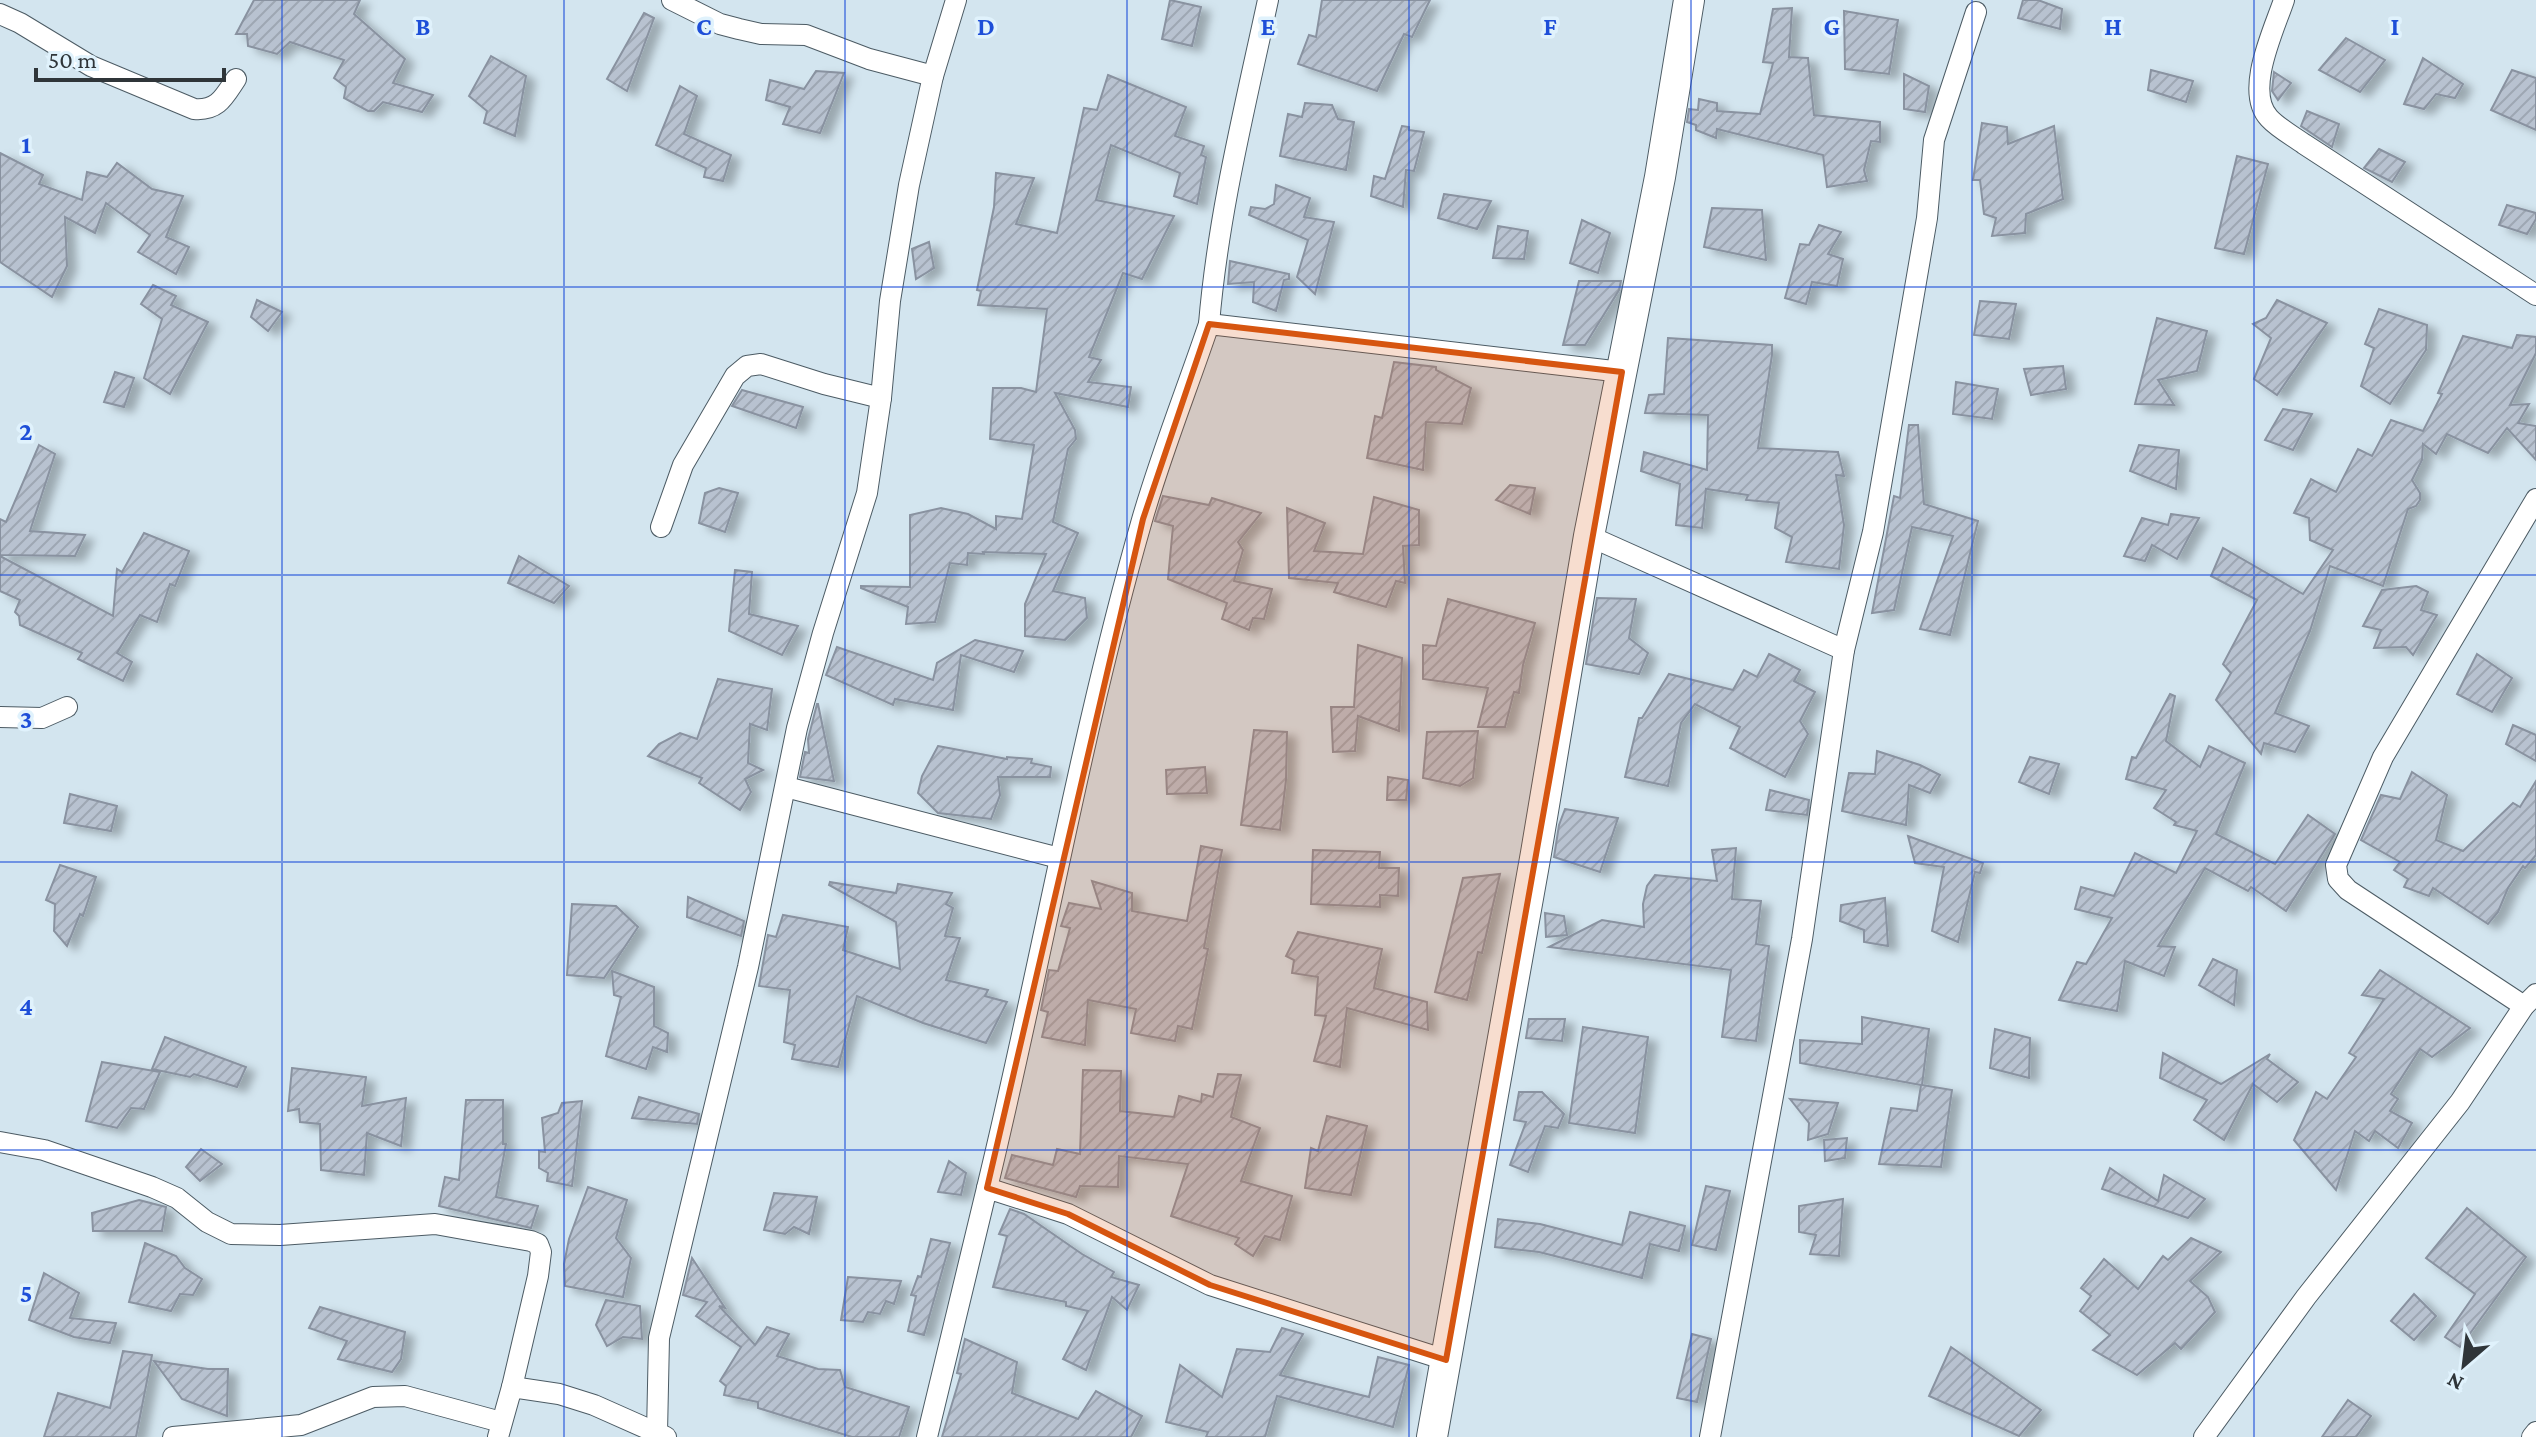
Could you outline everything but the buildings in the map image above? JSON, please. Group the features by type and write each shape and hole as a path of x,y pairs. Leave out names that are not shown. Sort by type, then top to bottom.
{"street":[{"path":"672,0 720,24 761,34 806,35 869,59 933,76"},
{"path":"512,1387 571,1398 662,1435 659,1338 748,967 797,728 867,493 881,398 890,301 909,185 933,76 956,0"},
{"path":"927,1437 1021,1049 1059,858 1143,519 1209,324 1230,177 1268,0"},
{"path":"1432,1437 1589,536 1660,177 1689,0"},
{"path":"2284,0 2261,67 2257,93 2267,117 2536,295"},
{"path":"1710,1437 1799,955 1837,716 1844,650 1873,532 1927,218 1934,140 1976,12"},
{"path":"0,14 91,66 194,109 215,106 236,79"},
{"path":"1209,324 1622,372"},
{"path":"661,527 683,465 735,376 747,366 761,364 881,398"},
{"path":"2214,1433 2306,1297 2460,1102 2530,1000 2348,890 2338,879 2336,865 2383,757 2536,499"},
{"path":"1589,536 1844,650"},
{"path":"0,717 42,718 67,707"},
{"path":"786,787 1059,858"},
{"path":"0,1142 11,1142 88,1163 152,1187 177,1198 207,1222 231,1234 280,1235 435,1224 538,1244 540,1264 500,1429 405,1396 373,1397 301,1425 173,1437"},
{"path":"987,1188 1068,1214 1210,1285 1446,1360"},
{"path":"2532,1437 2536,1432"}],"highlighted area":[{"path":"1209,324 1622,372 1446,1360 1210,1285 1068,1214 987,1188 1143,519"}]}
